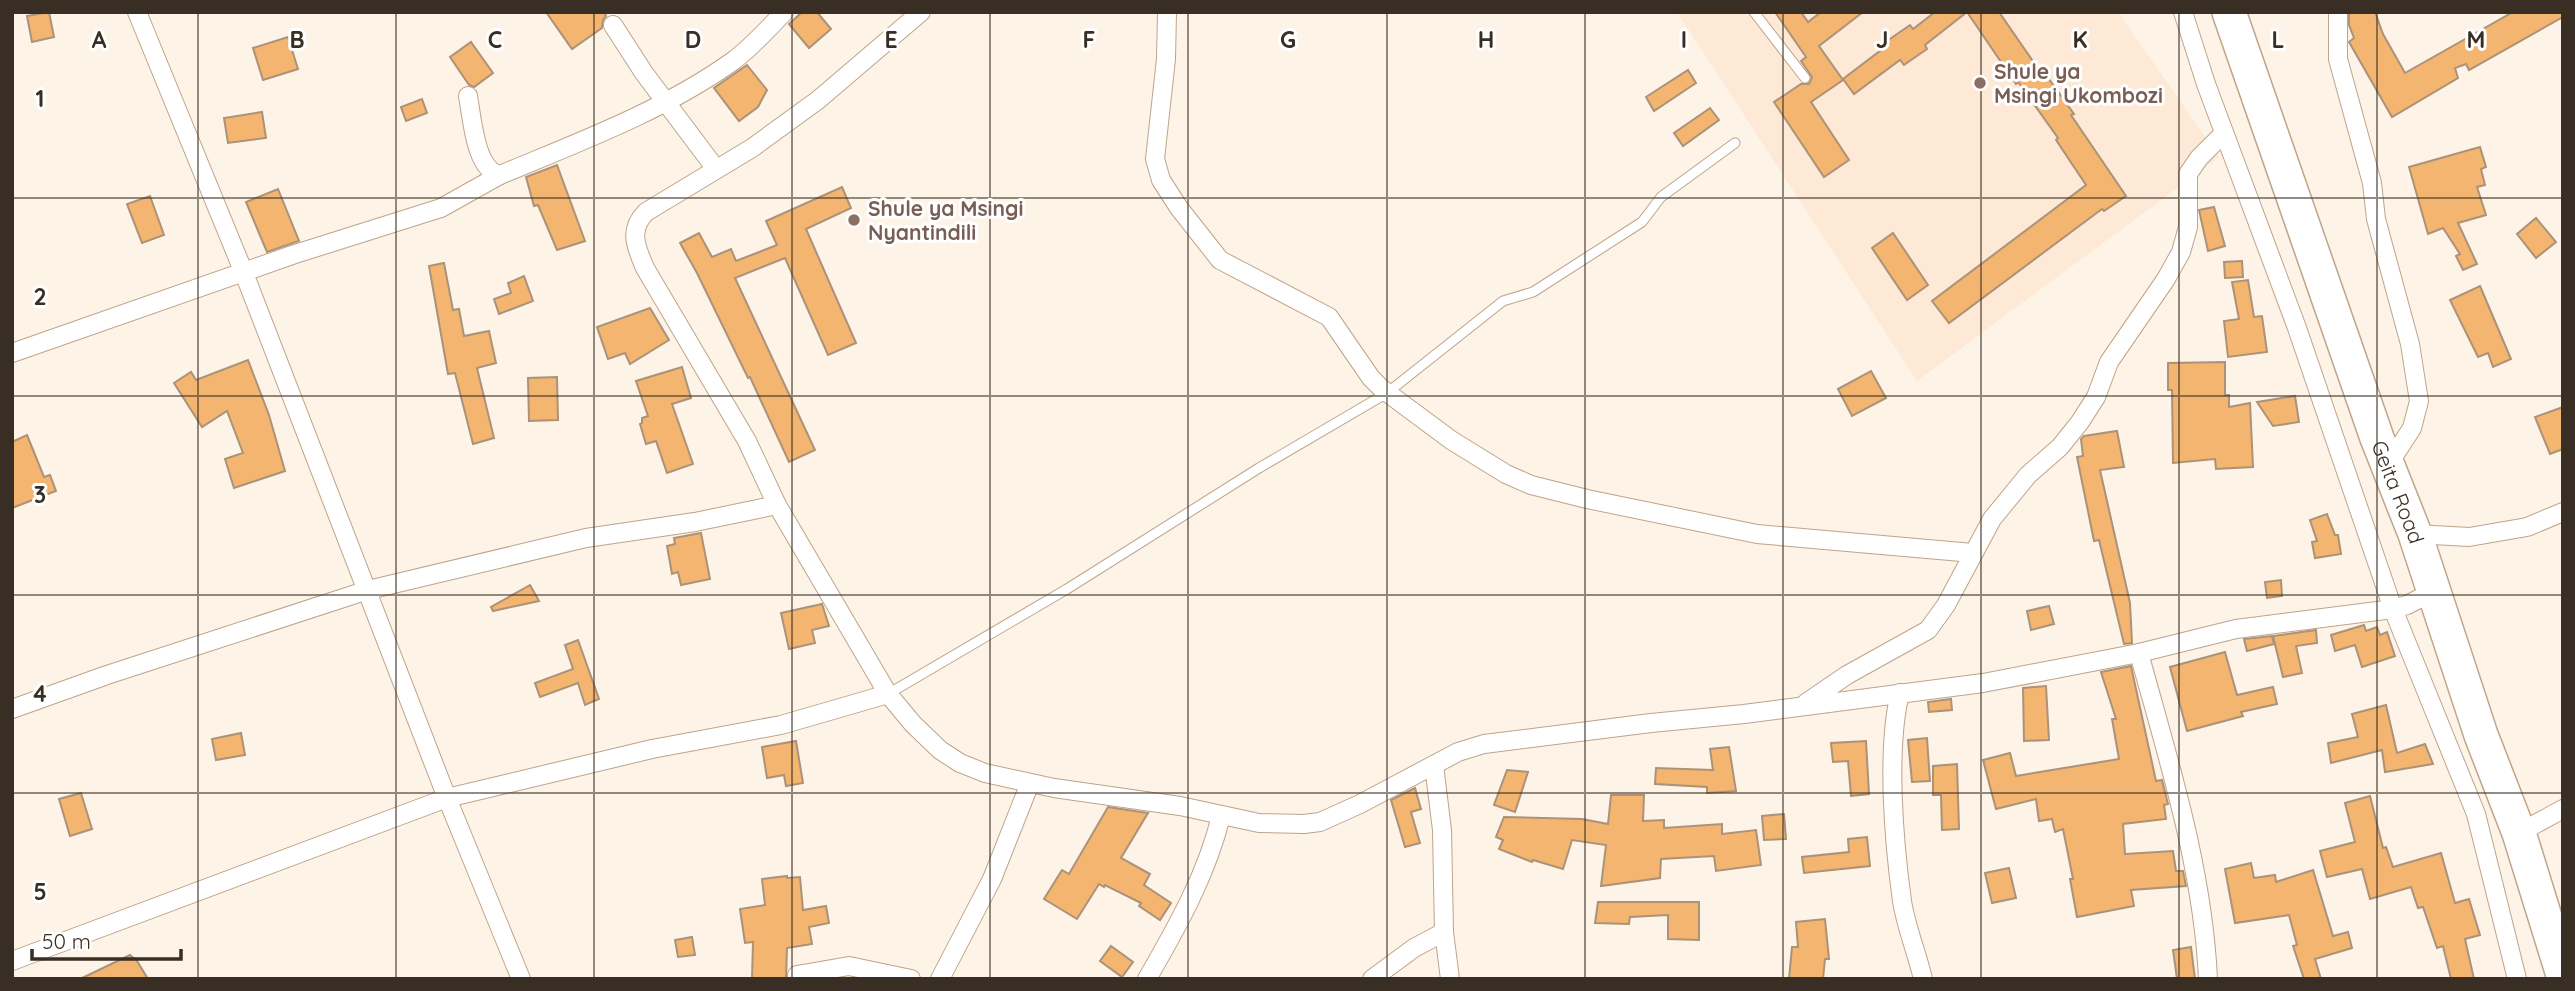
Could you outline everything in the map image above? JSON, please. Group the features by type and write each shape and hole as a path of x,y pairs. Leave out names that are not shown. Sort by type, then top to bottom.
{"highway":[{"name":"Geita Road","path":"2229,12 2364,400 2415,534 2481,735 2519,833 2563,975"}],"street":[{"path":"137,12 244,274 447,797 521,979"},
{"path":"12,354 295,254 441,208 500,175 610,129 703,81 736,59 784,12"},
{"path":"1167,12 1166,59 1155,159 1161,180 1179,208 1220,260 1329,317 1371,378 1451,440 1506,474 1531,485 1587,499 1757,534 1973,553"},
{"path":"2183,12 2224,133 2297,328 2393,609 2476,814 2517,979"},
{"path":"2338,12 2338,59 2372,183 2379,232 2410,344 2419,401 2412,428 2388,465"},
{"path":"918,13 818,100 752,148 646,212 635,228 634,237 645,268 747,441 777,505 888,694 912,724 940,750 960,763 985,773 1030,783 1180,806 1259,823 1320,822 1390,790 1458,752 1484,744 1983,683 2139,653 2236,629 2393,609 2434,591"},
{"path":"613,25 631,54 716,169"},
{"path":"468,96 482,159 488,170 500,175"},
{"path":"1802,706 1847,675 1928,630 1946,606 1973,553 2006,501 2028,475 2060,447 2080,422 2096,397 2109,362 2166,279 2181,252 2189,227 2188,174 2199,158 2224,133"},
{"path":"12,709 107,675 368,590 586,538 695,522 777,505"},
{"path":"2415,534 2469,537 2527,527 2563,512"},
{"path":"2139,653 2173,776 2191,854 2206,939 2207,979"},
{"path":"1900,693 1893,748 1896,836 1902,901 1923,979"},
{"path":"12,961 447,797 652,749 781,725 888,694"},
{"path":"1434,765 1442,831 1444,932 1450,979"},
{"path":"940,979 992,879 1030,783"},
{"path":"2519,833 2563,809"},
{"path":"1147,979 1176,928 1213,850 1221,816"},
{"path":"1372,979 1414,948 1444,932"},
{"path":"797,975 849,966 911,979"}],"lane":[{"path":"1754,12 1805,78"},
{"path":"888,694 1067,589 1259,468 1387,393 1503,301 1533,292 1642,222 1661,197 1735,143"}],"shaded area":[{"path":"1677,12 2118,12 2219,157 1917,381"}],"building":[{"path":"49,12 54,37 32,42 27,16"},
{"path":"546,12 604,12 606,16 602,28 572,49"},
{"path":"802,12 817,12 831,29 809,48 789,24"},
{"path":"1775,12 1801,12 1808,22 1821,12 1863,12 1819,46 1843,80 1811,102 1849,160 1824,177 1774,102 1801,84 1809,84 1812,77 1801,61 1806,57"},
{"path":"1935,12 1967,12 1925,45 1927,49 1904,65 1900,60 1854,94 1843,79 1889,44 1887,41 1910,25 1913,29"},
{"path":"1967,12 1999,12 2039,70 2041,68 2074,114 2071,115 2126,196 2104,211 2102,209 1949,323 1932,301 2086,185 2056,140 2058,138 2018,82 2016,84"},
{"path":"2349,12 2375,12 2383,34 2405,73 2513,12 2563,12 2563,17 2469,70 2466,64 2455,68 2458,78 2392,117 2349,42 2354,38 2349,25"},
{"path":"288,37 298,69 263,80 253,48"},
{"path":"471,42 493,73 474,87 469,85 450,57"},
{"path":"747,65 767,90 758,107 739,121 714,88"},
{"path":"1688,70 1696,83 1654,111 1646,97"},
{"path":"422,99 427,113 406,121 401,107"},
{"path":"1710,108 1719,120 1683,146 1674,133"},
{"path":"262,112 266,138 228,143 224,118"},
{"path":"2480,147 2486,167 2481,169 2485,185 2477,187 2486,215 2458,223 2477,264 2463,270 2456,256 2460,254 2443,228 2428,234 2409,167"},
{"path":"557,165 585,241 557,250 538,205 534,206 526,177"},
{"path":"842,187 851,208 806,229 856,343 828,355 785,258 735,278 815,450 789,462 750,377 748,378 680,243 699,233 712,257 731,249 736,261 777,245 766,221"},
{"path":"278,189 299,241 267,252 246,202"},
{"path":"150,196 164,235 142,243 127,204"},
{"path":"2214,207 2225,246 2208,251 2199,210"},
{"path":"2536,218 2556,242 2536,258 2517,234"},
{"path":"1893,233 1928,285 1907,300 1872,248"},
{"path":"2242,261 2243,277 2225,278 2224,262"},
{"path":"444,263 453,310 459,309 464,336 489,331 496,363 477,368 494,438 473,444 455,373 448,374 429,266"},
{"path":"524,276 533,301 499,314 494,299 511,293 508,283"},
{"path":"2248,280 2254,317 2262,316 2267,352 2228,357 2224,321 2239,319 2232,282"},
{"path":"2480,286 2511,359 2493,367 2488,353 2478,357 2450,300"},
{"path":"650,308 669,340 630,364 625,353 608,359 597,327"},
{"path":"248,360 269,415 285,471 234,488 225,459 243,453 227,411 202,427 174,383 191,372 196,380"},
{"path":"2225,362 2225,395 2229,395 2229,407 2250,403 2253,467 2216,469 2215,459 2173,463 2172,390 2168,390 2168,363"},
{"path":"682,367 691,398 672,404 693,464 667,473 656,441 646,444 640,424 642,418 648,416 636,381"},
{"path":"1871,371 1886,398 1852,416 1838,389"},
{"path":"557,377 558,420 529,421 528,378"},
{"path":"2295,396 2299,422 2273,426 2257,402"},
{"path":"2563,407 2563,449 2550,454 2535,417"},
{"path":"2117,431 2124,467 2100,470 2130,603 2132,643 2124,644 2099,540 2094,541 2077,457 2083,456 2081,439 2084,436"},
{"path":"27,435 44,477 50,475 56,491 12,508 12,442"},
{"path":"2327,514 2335,535 2338,535 2341,554 2315,558 2312,542 2317,541 2310,520"},
{"path":"701,533 710,579 681,585 678,572 672,574 667,546 675,544 674,538"},
{"path":"2281,580 2282,596 2267,598 2265,582"},
{"path":"530,585 539,601 493,611 491,607"},
{"path":"822,604 829,626 812,630 815,643 789,649 781,613"},
{"path":"2049,606 2054,624 2031,630 2027,611"},
{"path":"2364,625 2366,631 2377,627 2380,635 2387,632 2395,656 2362,667 2355,645 2335,651 2331,635"},
{"path":"2316,630 2317,643 2296,646 2302,673 2283,677 2273,636"},
{"path":"2272,636 2274,644 2247,651 2244,639"},
{"path":"578,640 599,699 585,705 578,683 540,697 535,683 573,669 565,645"},
{"path":"2225,652 2237,695 2273,687 2277,704 2241,712 2243,716 2187,731 2170,667"},
{"path":"2131,666 2156,781 2162,780 2168,804 2164,805 2166,819 2123,824 2125,854 2173,851 2176,871 2183,871 2186,886 2131,890 2134,906 2077,917 2063,829 2055,832 2052,819 2039,821 2036,799 1996,809 1983,760 2010,753 2016,776 2119,759 2112,719 2116,719 2101,672"},
{"path":"2046,686 2049,740 2024,741 2023,688"},
{"path":"1951,699 1952,710 1929,712 1928,702"},
{"path":"2386,705 2397,753 2425,744 2433,764 2385,772 2382,750 2331,763 2328,743 2358,737 2352,714"},
{"path":"241,733 245,755 216,760 212,739"},
{"path":"1927,738 1930,781 1912,782 1908,740"},
{"path":"796,741 803,783 786,786 784,775 767,778 762,747"},
{"path":"1866,741 1869,794 1851,796 1848,761 1833,762 1831,743"},
{"path":"1729,747 1736,791 1707,793 1707,787 1655,784 1656,768 1713,770 1710,749"},
{"path":"1957,764 1959,829 1942,830 1941,795 1933,795 1933,766"},
{"path":"1507,770 1528,772 1515,812 1494,805"},
{"path":"1415,788 1421,809 1411,812 1420,843 1405,847 1391,800"},
{"path":"81,793 92,829 70,836 59,799"},
{"path":"1611,795 1644,795 1643,821 1664,820 1664,828 1722,824 1722,834 1756,830 1761,865 1716,871 1714,856 1661,859 1660,878 1601,886 1606,845 1572,840 1563,869 1533,860 1532,862 1499,849 1503,840 1496,837 1504,817 1582,819 1608,824"},
{"path":"2370,796 2383,848 2386,847 2393,867 2441,853 2455,903 2469,899 2480,935 2465,939 2474,979 2451,979 2443,946 2437,948 2423,907 2418,908 2411,887 2370,899 2362,869 2327,877 2320,851 2355,842 2345,803"},
{"path":"1108,807 1148,813 1121,858 1150,874 1144,885 1171,903 1160,920 1139,906 1141,903 1105,885 1104,887 1099,884 1077,919 1044,899 1062,870 1069,874"},
{"path":"1784,814 1786,839 1764,840 1762,816"},
{"path":"1867,837 1870,866 1804,873 1802,857 1849,852 1848,839"},
{"path":"2251,863 2254,878 2275,875 2276,882 2313,870 2333,936 2348,932 2352,948 2315,959 2321,979 2304,979 2293,946 2297,945 2289,915 2235,923 2225,869"},
{"path":"2009,868 2016,898 1992,903 1985,873"},
{"path":"800,877 803,910 826,906 829,923 809,927 812,944 787,948 786,979 752,979 753,942 745,943 740,909 765,905 762,879"},
{"path":"1598,902 1699,902 1699,940 1668,939 1668,915 1630,917 1629,924 1595,923"},
{"path":"1825,919 1829,959 1825,959 1823,979 1789,979 1792,947 1798,947 1796,922"},
{"path":"692,937 695,955 678,957 675,940"},
{"path":"1111,946 1133,962 1122,977 1100,961"},
{"path":"2191,947 2195,979 2177,979 2173,950"},
{"path":"130,955 148,979 80,979"}],"place":[{"name":"Shule ya Msingi Ukombozi","path":"1980,83"},
{"name":"Shule ya Msingi Nyantindili","path":"854,220"}]}
